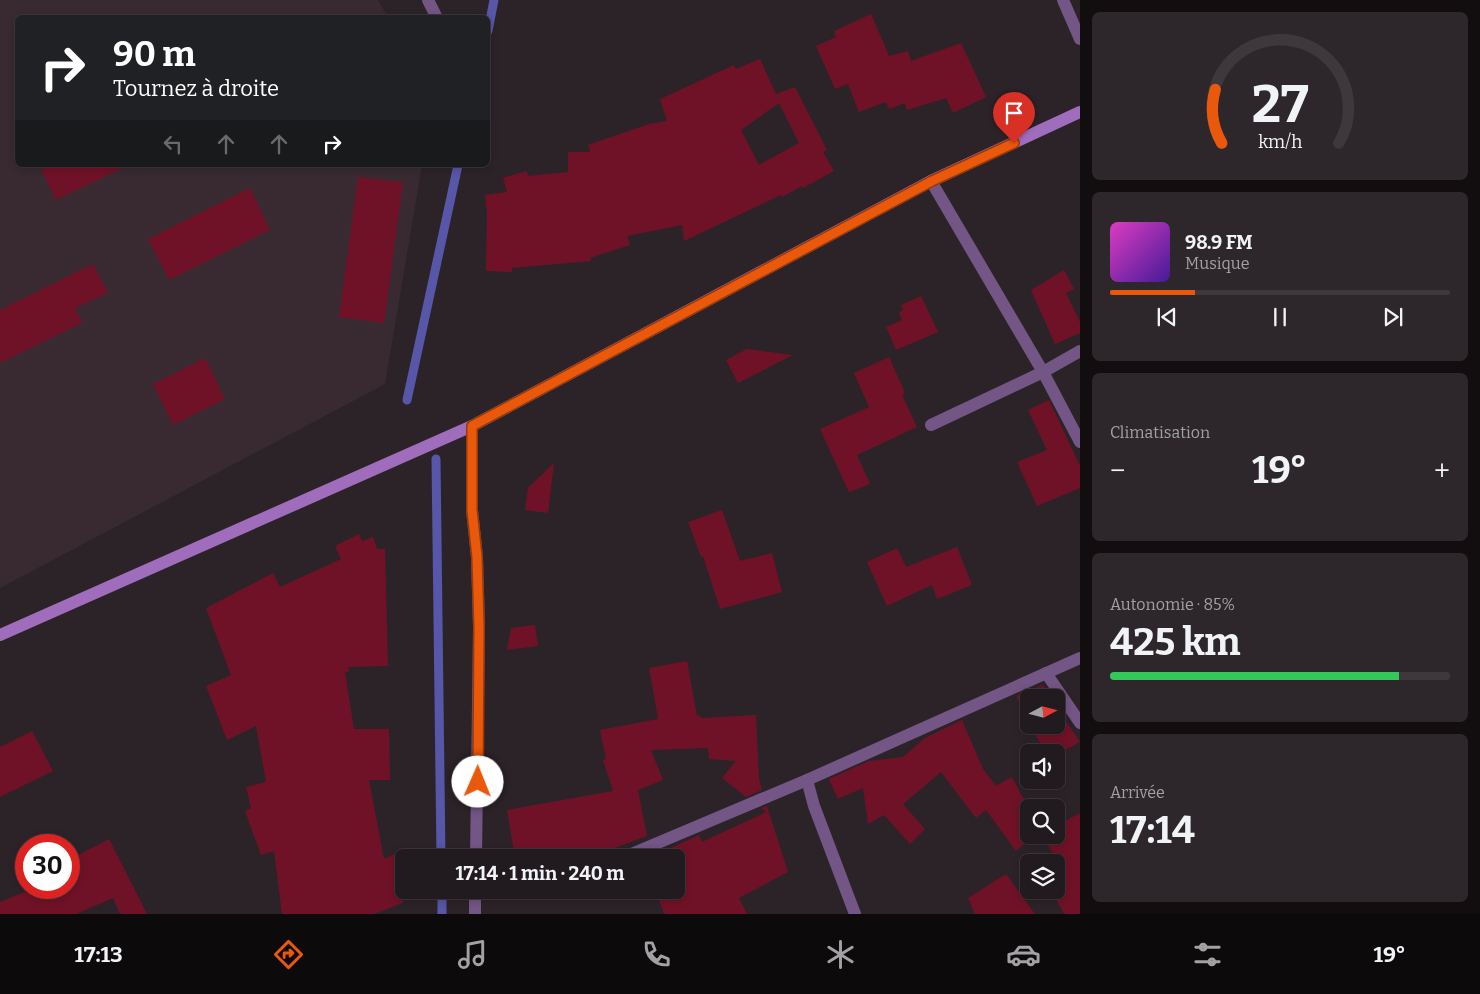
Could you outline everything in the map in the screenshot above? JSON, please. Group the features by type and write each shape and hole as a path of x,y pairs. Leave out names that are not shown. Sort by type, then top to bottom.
{"street":[{"path":"428,0 436,15"},
{"path":"1063,0 1080,39"},
{"path":"0,635 472,426 932,181 1080,112"},
{"path":"932,181 1043,372 1080,442"},
{"path":"932,425 1043,372 1080,351"},
{"path":"472,426 472,510 477,557 479,627 476,849"},
{"path":"643,849 807,780 1080,658"},
{"path":"1046,673 1080,723"},
{"path":"807,780 814,806 855,914"},
{"path":"475,899 475,914"}],"shaded area":[{"path":"0,0 378,0 387,15 15,15 15,167 422,167 385,384 0,588"}],"building":[{"path":"871,14 889,56 908,51 911,61 961,43 986,97 953,113 946,98 907,110 905,103 889,109 886,102 859,112 848,84 835,89 816,46 836,37 834,31"},
{"path":"760,59 776,94 795,87 827,150 823,152 834,171 803,188 802,186 782,197 781,195 684,241 682,225 627,236 630,245 590,258 591,261 512,268 512,272 486,271 487,214 485,195 507,192 503,178 527,171 528,176 568,172 568,152 590,152 588,145 649,124 667,121 660,99 734,65 736,69","holes":["779,103 799,143 759,165 741,130"]},
{"path":"40,167 125,167 56,200"},
{"path":"358,177 403,182 384,323 339,317"},
{"path":"250,188 270,230 169,280 148,239"},
{"path":"93,264 108,293 75,308 82,323 0,363 0,310"},
{"path":"1064,270 1074,289 1066,293 1080,322 1080,333 1055,344 1031,290"},
{"path":"921,296 938,332 896,350 886,327 902,320 899,312 903,310 901,305"},
{"path":"747,349 793,355 738,383 726,360"},
{"path":"889,357 905,393 902,395 917,427 857,455 870,484 849,492 820,429 869,407 854,373"},
{"path":"205,358 225,399 173,425 153,384"},
{"path":"1049,400 1080,466 1080,488 1037,506 1017,462 1047,450 1028,410"},
{"path":"554,463 548,513 525,510 528,488"},
{"path":"722,510 740,561 772,553 782,592 720,609 703,556 701,557 688,522"},
{"path":"359,534 362,541 373,537 377,549 385,549 388,666 348,667 349,672 345,672 354,729 389,729 390,780 369,780 384,859 394,854 395,899 403,899 403,903 374,914 282,914 274,851 261,855 245,811 251,808 246,787 266,782 256,726 227,740 206,686 231,675 206,608 273,573 280,587 341,559 335,546"},
{"path":"957,547 972,585 937,599 932,585 887,606 867,562 897,548 906,567"},
{"path":"535,625 538,646 507,650 511,628"},
{"path":"687,661 697,716 700,715 701,718 756,715 759,779 762,790 746,797 722,778 736,761 709,759 708,748 651,750 663,780 638,790 647,836 612,849 514,849 507,810 613,791 603,760 606,759 600,730 658,719 649,668"},
{"path":"1043,685 1045,689 1033,689"},
{"path":"1020,694 1020,705 1016,696"},
{"path":"962,720 983,769 996,786 1012,777 1024,799 1020,799 1020,844 1024,844 1016,851 986,810 976,818 941,772 903,804 925,829 910,844 884,815 868,824 863,788 838,799 829,779 869,761 903,757 925,738"},
{"path":"1065,720 1080,742 1065,750 1065,744 1041,744 1035,734 1065,734"},
{"path":"32,731 53,771 0,797 0,747"},
{"path":"767,806 788,872 739,898 747,914 664,914 658,899 685,899 685,849 669,849 699,835 702,842 766,812 761,808"},
{"path":"1080,813 1080,914 1064,914 1056,899 1065,899 1065,854 1053,854 1047,844 1065,844 1065,821"},
{"path":"109,839 147,914 120,914 113,898 76,914 0,914 0,902 15,896 15,899 80,899 80,854"},
{"path":"1006,874 1020,893 1020,899 1024,899 1035,914 975,914 968,898"}],"waterway":[{"path":"490,21 494,0"},
{"path":"407,400 458,167"},
{"path":"436,459 441,849"},
{"path":"442,899 442,914"}],"route":[{"path":"478,782 479,627 477,557 472,510 472,426 932,181 1014,143"}]}
